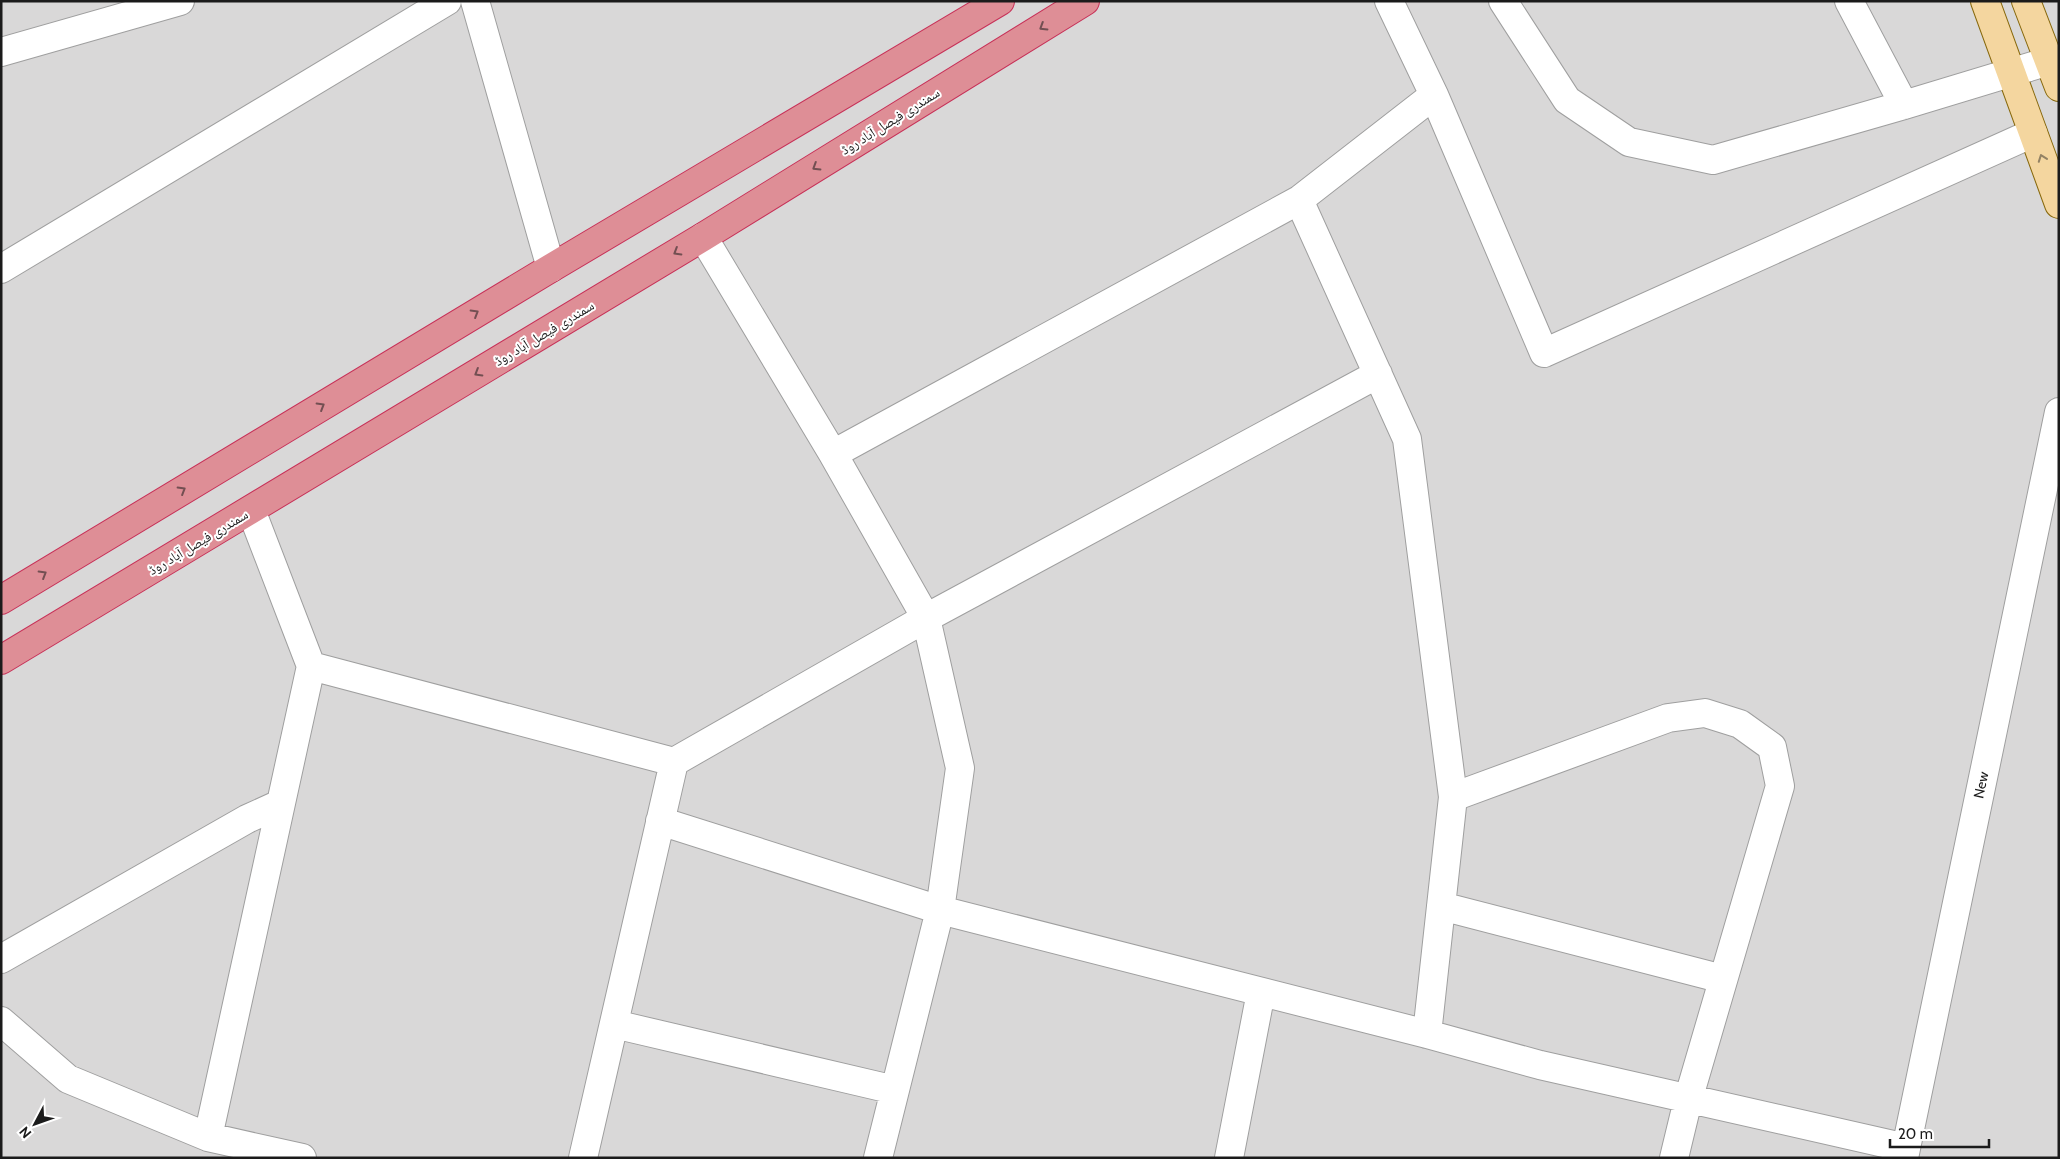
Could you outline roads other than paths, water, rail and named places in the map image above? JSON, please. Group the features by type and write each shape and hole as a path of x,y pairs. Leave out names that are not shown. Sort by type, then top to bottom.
{"highway":[{"path":"1,600 551,268 1000,1"},
{"name":"سمندری فیصل آباد روڈ","path":"1,660 703,237 1085,1"}],"main road":[{"path":"1985,1 2059,204"},
{"path":"2026,1 2059,87"}],"street":[{"path":"1,52 180,1"},
{"path":"1,269 447,1"},
{"path":"475,1 551,268"},
{"path":"1388,1 1434,95 1544,353 2033,133"},
{"path":"1503,1 1567,100 1629,142 1713,160 2049,61"},
{"path":"1849,1 1904,105"},
{"path":"833,454 1299,200 1434,95"},
{"path":"1299,200 1407,439 1453,797 1427,1034"},
{"path":"703,237 833,454 926,618 960,768 940,910 878,1158"},
{"path":"311,666 674,762 926,618 1378,374"},
{"name":"New","path":"1905,1153 2059,412"},
{"path":"208,1136 311,666 251,510"},
{"path":"1453,797 1668,718 1705,713 1740,724 1772,747 1780,786 1688,1100 1674,1158"},
{"path":"583,1158 674,762"},
{"path":"1,959 247,819 280,804"},
{"path":"660,821 940,910 1427,1034 1540,1065 1905,1153"},
{"path":"1441,906 1724,979"},
{"path":"1229,1158 1261,992"},
{"path":"1,1021 68,1079 208,1136 302,1158"},
{"path":"614,1024 895,1090"}]}
